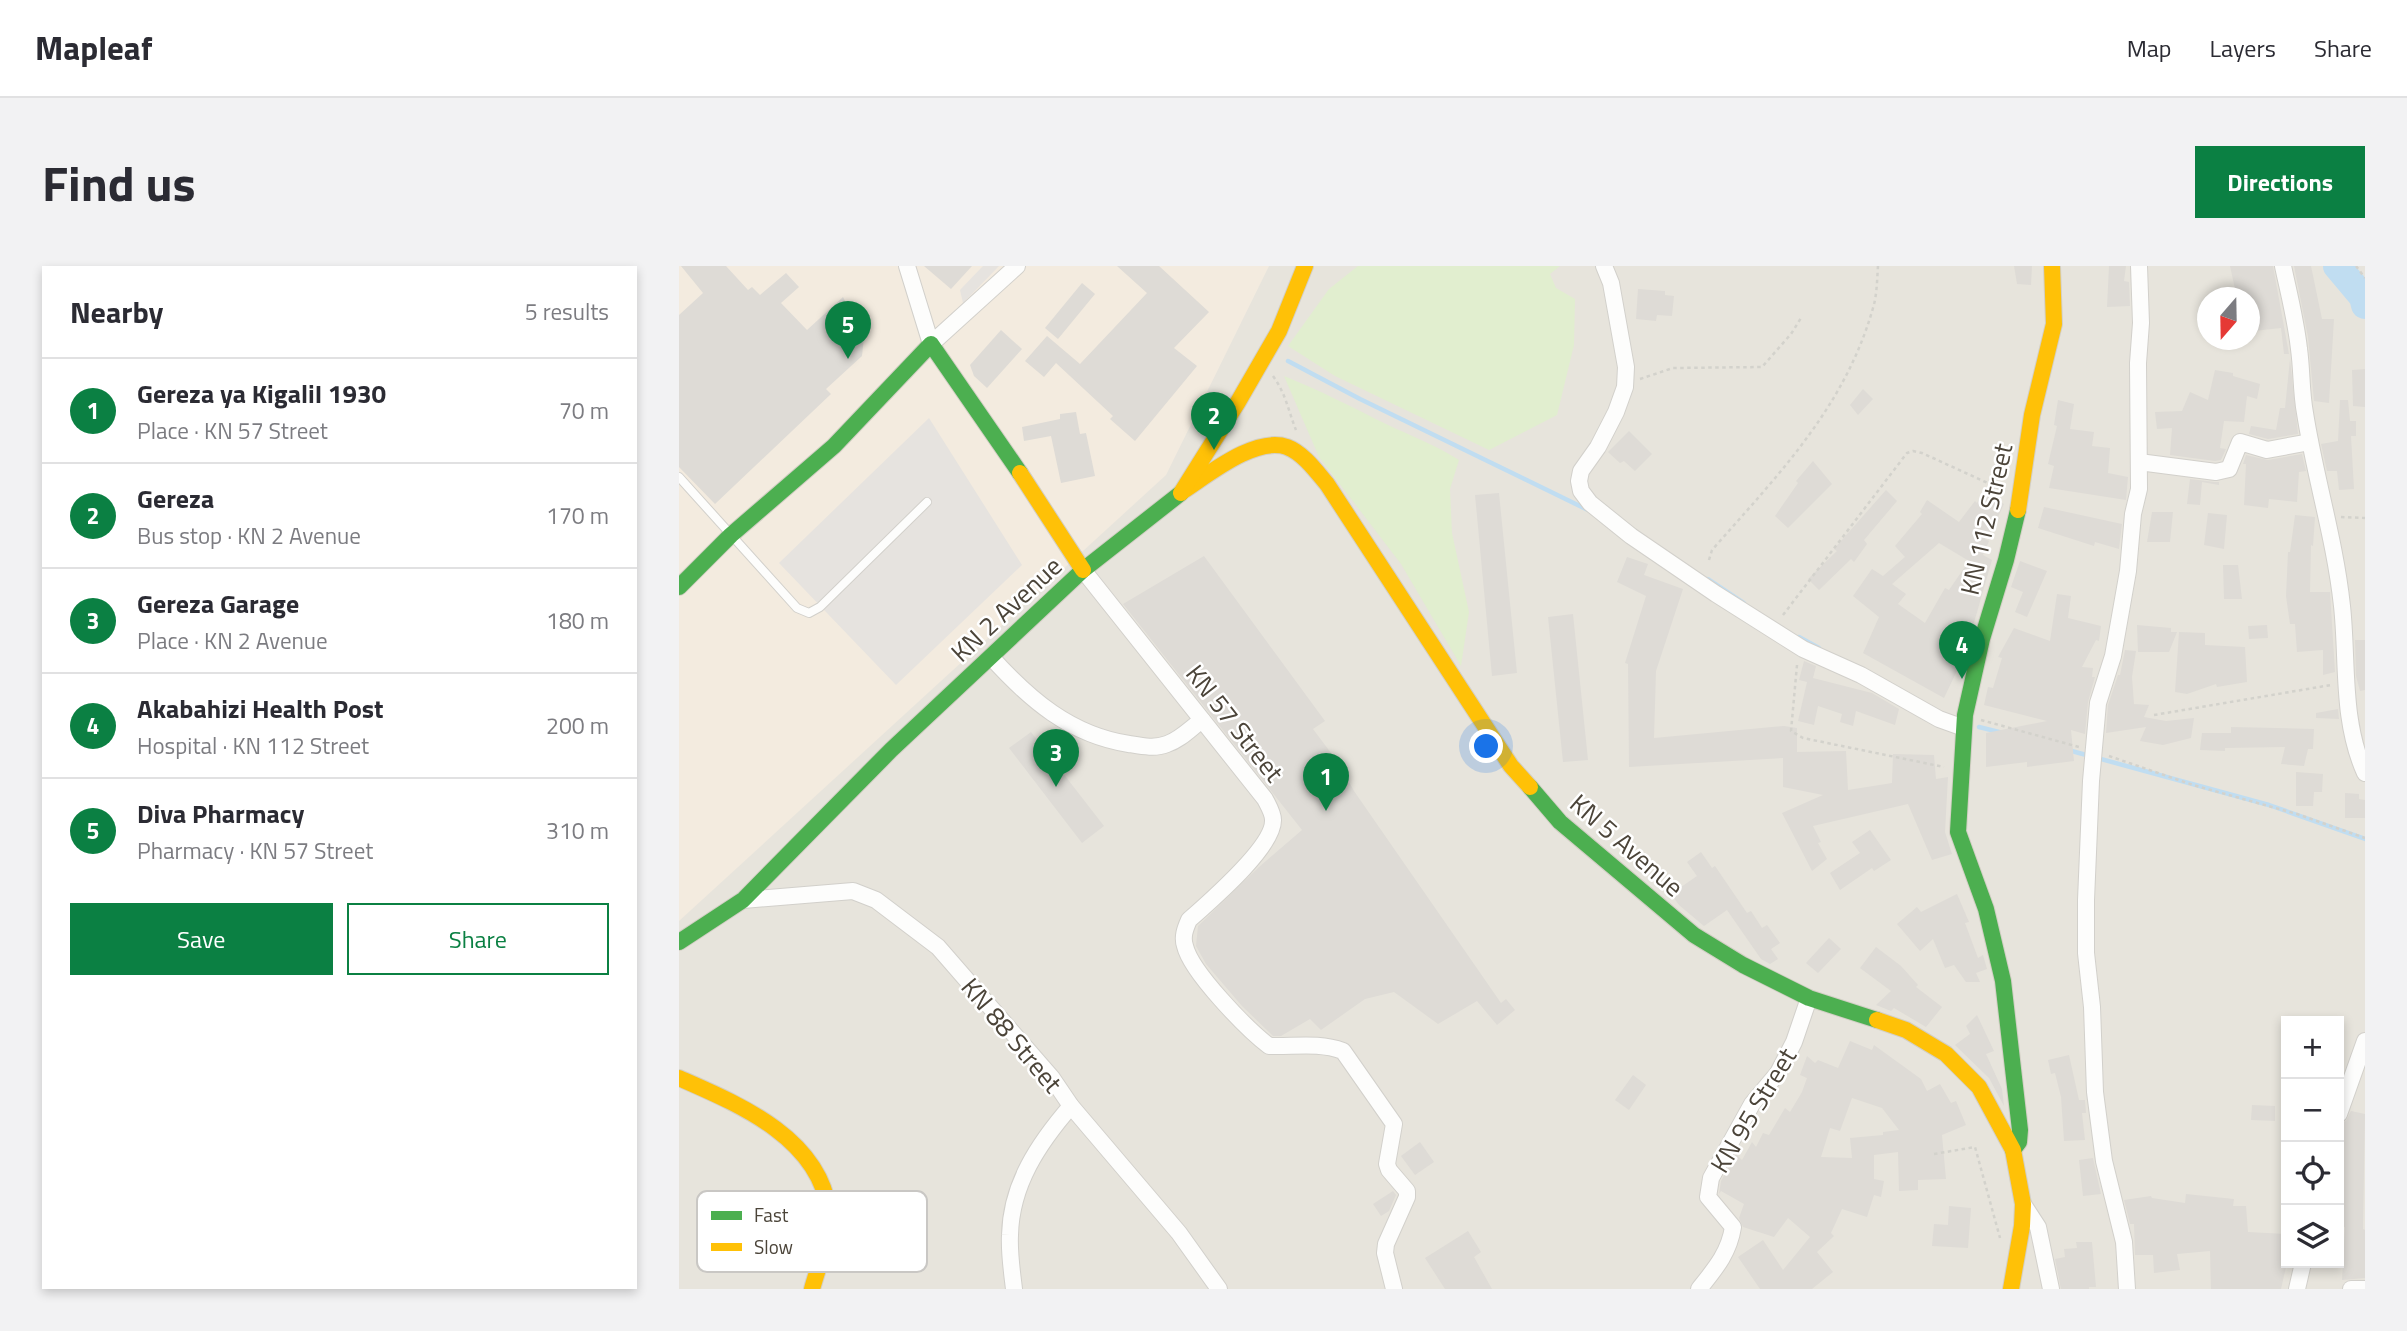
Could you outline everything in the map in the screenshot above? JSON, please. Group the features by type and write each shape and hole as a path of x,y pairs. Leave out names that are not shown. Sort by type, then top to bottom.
{"main road":[{"name":"KN 2 Avenue","path":"679,942 743,900 891,750 1083,570 1182,491 1279,331 1305,266"},
{"name":"KN 112 Street","path":"2013,1150 2019,1142 2020,1130 2003,981 1986,909 1958,832 1964,721 1982,639 2007,560 2021,498 2032,415 2054,324 2052,266"},
{"path":"679,587 731,535 834,446 931,344"},
{"name":"KN 57 Street","path":"931,344 1007,453 1083,570"},
{"name":"KN 5 Avenue","path":"1182,491 1255,448 1273,443 1288,447 1308,463 1327,484 1511,766 1560,822 1695,935 1743,965 1809,998 1906,1030 1946,1054 1979,1087 2013,1150 2023,1204 2011,1289"},
{"path":"679,1078 727,1100 786,1136 810,1163 824,1191"}],"street":[{"name":"KN 57 Street","path":"907,266 931,344"},
{"path":"931,344 1017,266"},
{"path":"1604,266 1611,283 1626,367 1625,387 1598,447 1581,471 1579,481 1585,497 1631,536 1803,649 1861,675 1939,719 1964,721"},
{"path":"2127,1289 2124,1242 2104,1161 2095,1092 2091,1042 2092,1007 2086,953 2086,900 2093,750 2098,703 2113,656 2139,489 2139,266"},
{"path":"2283,266 2299,349 2304,411 2328,519 2342,603 2345,682 2352,728 2359,760 2365,773"},
{"path":"2139,462 2216,472 2228,469 2240,442 2267,450 2311,442"},
{"name":"KN 57 Street","path":"1083,570 1265,799 1274,817 1272,833 1256,856 1189,920 1184,930 1184,945 1191,961 1228,1007 1269,1046 1308,1044 1329,1046 1343,1051 1394,1124 1387,1164 1407,1191 1407,1197 1386,1244 1385,1253 1394,1289"},
{"path":"991,657 1041,707 1084,732 1120,743 1147,747 1164,746 1202,720"},
{"name":"KN 88 Street","path":"743,900 853,891 876,900 938,947 1052,1078 1071,1106 1179,1233 1219,1289"},
{"name":"KN 95 Street","path":"1699,1289 1720,1264 1730,1243 1733,1227 1708,1196 1711,1178 1752,1104 1778,1073 1794,1042 1809,998"},
{"path":"2344,1100 2365,1041"},
{"path":"1014,1289 1009,1234 1015,1201 1029,1161 1071,1106"},
{"path":"2023,1204 2038,1227 2051,1289"},
{"path":"2297,1289 2302,1268"},
{"path":"2351,1289 2365,1289"}],"lane":[{"path":"679,477 797,608 809,613 820,607 927,502"}],"path":[{"path":"1709,560 1712,550 1801,449 1832,403 1852,364 1874,307 1878,266"},
{"path":"2356,266 2365,278"},
{"path":"1625,387 1673,368 1762,367 1791,334 1801,318"},
{"path":"1262,360 1284,392 1299,437"},
{"path":"1783,615 1907,453 1921,453 2021,498"},
{"path":"2328,519 2347,516 2365,519"},
{"path":"1803,649 1796,668 1791,731 1803,738 1837,743 1857,750 1920,761 1961,772"},
{"path":"2154,715 2345,682"},
{"path":"1964,721 2093,750 2193,785 2297,814 2365,838"},
{"path":"1934,1154 1975,1147 2000,1239"}],"shaded area":[{"path":"679,266 2365,266 2365,1284 2351,1289 679,1289"},
{"path":"679,266 1269,266 1166,475 679,921"},
{"path":"983,266 999,266 963,303 960,290"},
{"path":"929,418 1022,565 896,685 779,563"}],"green space":[{"path":"1358,266 1560,266 1550,274 1556,288 1575,299 1574,345 1557,415 1489,450 1335,376 1288,346 1329,289"},
{"path":"1284,376 1459,460 1450,489 1452,533 1469,612 1461,666 1401,564 1319,457"}],"building":[{"path":"681,266 726,266 748,290 752,287 760,295 786,273 799,287 781,303 807,330 843,297 864,337 862,356 826,389 831,394 715,504 679,467 679,315 703,293"},
{"path":"924,266 972,266 951,289"},
{"path":"1117,266 1159,266 1209,312 1174,348 1197,366 1135,441 1110,419 1113,416 1056,363 1044,377 1025,361 1047,336 1080,364 1147,293"},
{"path":"2014,266 2032,266 2031,285 2017,284"},
{"path":"2109,266 2126,266 2124,281 2129,282 2130,306 2107,307"},
{"path":"2230,266 2273,266 2289,354 2284,354 2281,328 2260,330 2260,287 2235,287"},
{"path":"2294,266 2311,266 2322,319 2334,319 2329,403 2314,401 2308,337"},
{"path":"1082,283 1095,294 1058,339 1045,328"},
{"path":"1638,289 1665,291 1665,295 1674,296 1672,316 1657,315 1656,321 1636,319"},
{"path":"1001,330 1022,349 987,388 974,376 970,365"},
{"path":"2290,359 2298,434 2268,439 2249,434 2251,426 2276,430 2280,408 2285,408"},
{"path":"2365,369 2365,407 2353,406 2352,370"},
{"path":"2215,370 2233,373 2233,376 2260,384 2257,399 2247,396 2244,422 2224,421 2220,448 2226,449 2221,460 2170,455 2172,428 2157,429 2155,412 2182,411 2190,392 2208,400"},
{"path":"1863,389 1873,399 1858,415 1850,405"},
{"path":"2058,400 2074,404 2070,429 2094,432 2092,446 2110,448 2108,473 2128,477 2126,500 2049,488 2054,466 2048,464 2057,426 2054,425"},
{"path":"2340,400 2348,400 2350,421 2356,421 2356,436 2351,436 2354,489 2339,490 2337,471 2327,471 2321,444 2338,441"},
{"path":"1076,412 1080,434 1086,433 1095,476 1061,483 1051,436 1024,441 1022,427 1060,419 1060,414"},
{"path":"1629,431 1652,454 1635,471 1608,452"},
{"path":"2302,454 2306,471 2299,472 2297,502 2269,499 2268,508 2244,505 2246,464 2243,464 2246,455 2268,460"},
{"path":"1813,461 1832,484 1788,528 1775,516 1798,483 1796,481"},
{"path":"2190,479 2219,482 2219,485 2202,482 2200,505 2187,504"},
{"path":"1886,490 1897,501 1864,540 1867,544 1854,562 1851,559 1819,590 1808,579 1837,551 1834,549"},
{"path":"1499,493 1517,673 1492,676 1475,495"},
{"path":"1982,493 2004,504 1998,517 2000,518 1985,539 1989,541 1983,555 1992,560 1965,654 1944,698 1863,653 1879,617 1853,596 1872,569 1883,576 1905,557 1895,546 1922,514 1920,512 1927,500 1959,522 1975,501 1977,503","holes":["1939,543 1969,561 1949,590 1945,588 1925,623 1898,604 1906,594 1892,584"]},
{"path":"2044,507 2122,524 2119,549 2095,542 2094,546 2038,528"},
{"path":"2152,512 2173,512 2170,542 2147,542"},
{"path":"2208,513 2227,515 2224,549 2204,545"},
{"path":"2295,515 2315,517 2313,546 2311,545 2310,592 2330,592 2335,672 2323,675 2323,650 2297,652 2295,624 2290,624 2286,596 2288,552"},
{"path":"1204,556 1325,721 1313,729 1337,761 1354,791 1501,1003 1506,999 1515,1010 1497,1025 1477,1001 1438,1024 1394,992 1365,999 1321,1030 1310,1019 1281,1036 1273,1036 1242,1006 1206,964 1196,946 1198,926 1302,830 1123,604"},
{"path":"1627,557 1648,564 1644,575 1683,589 1656,671 1654,738 1784,726 1797,728 1797,752 1846,751 1848,790 1892,783 1893,754 1934,755 1936,779 1948,777 1945,832 1952,854 1932,860 1908,804 1813,826 1827,859 1812,871 1782,813 1823,795 1783,787 1783,758 1629,767 1628,664 1625,663 1646,596 1617,582"},
{"path":"2020,561 2047,571 2027,617 2015,612 2023,592 2011,587"},
{"path":"2223,565 2238,565 2242,599 2224,599"},
{"path":"2057,594 2071,596 2068,618 2101,626 2099,641 2096,640 2082,667 2093,668 2092,677 2095,677 2088,702 2085,734 2071,730 2074,761 2027,767 2027,762 1986,767 1986,733 2047,721 1984,705 1988,687 1993,688 2002,658 1998,657 2014,628 2050,641"},
{"path":"1573,614 1588,760 1563,762 1548,617"},
{"path":"2137,625 2171,628 2171,632 2177,632 2169,652 2138,652"},
{"path":"2267,625 2268,638 2249,639 2248,626"},
{"path":"2179,632 2205,633 2205,645 2245,647 2247,682 2217,687 2216,684 2187,694 2175,692"},
{"path":"2355,640 2365,640 2365,690 2360,691 2356,676"},
{"path":"2125,650 2136,651 2132,677 2134,704 2149,705 2144,717 2166,721 2194,718 2191,738 2163,745 2140,741 2146,727 2106,733 2108,705 2120,675"},
{"path":"1804,661 1816,666 1813,678 1872,693 1899,709 1895,725 1856,711 1853,726 1840,722 1842,714 1818,706 1814,725 1798,721 1807,682 1799,680"},
{"path":"2338,709 2339,719 2316,718 2316,713"},
{"path":"2231,727 2314,729 2313,749 2308,749 2304,766 2281,764 2285,747 2200,750 2202,733 2231,733"},
{"path":"1031,732 1104,826 1082,843 1009,748"},
{"path":"2296,772 2323,774 2322,792 2314,792 2313,806 2296,806"},
{"path":"2345,793 2359,794 2359,799 2365,800 2365,818 2345,818"},
{"path":"1870,830 1891,860 1874,871 1872,868 1840,890 1830,873 1860,853 1852,842"},
{"path":"1701,852 1712,868 1715,866 1747,913 1751,911 1762,928 1767,925 1780,943 1771,949 1778,959 1770,964 1761,959 1727,910 1704,926 1679,905 1671,894 1697,876 1687,862"},
{"path":"1957,894 1969,922 1965,923 1978,958 1983,955 1987,969 1976,973 1980,982 1966,982 1954,965 1945,968 1933,939 1920,951 1897,924 1917,907 1921,912"},
{"path":"1829,938 1841,949 1818,973 1806,963"},
{"path":"1876,947 1901,966 1918,985 1916,987 1942,1007 1926,1027 1894,1008 1891,1011 1876,1005 1891,991 1860,968"},
{"path":"1977,1015 1994,1051 1986,1054 2002,1089 2004,1106 1989,1078 1955,1045 1970,1034 1966,1026"},
{"path":"1850,1041 1872,1050 1874,1045 1921,1079 1927,1091 1940,1084 1951,1103 1956,1101 1966,1125 1942,1135 1946,1179 1918,1180 1918,1190 1899,1191 1898,1152 1874,1155 1874,1179 1884,1181 1881,1197 1874,1195 1867,1217 1842,1209 1831,1233 1834,1236 1817,1252 1833,1272 1812,1289 1760,1289 1738,1257 1763,1240 1783,1270 1810,1237 1788,1218 1774,1237 1743,1227 1739,1218 1744,1204 1721,1191 1719,1194 1721,1181 1736,1154 1742,1160 1752,1142 1756,1147 1763,1133 1769,1135 1785,1108 1790,1112 1807,1078 1800,1075 1807,1056 1815,1063 1818,1060 1838,1068","holes":["1852,1098 1882,1108 1899,1130 1883,1132 1883,1135 1850,1138 1852,1158 1821,1157 1830,1128 1840,1131"]},
{"path":"2069,1055 2079,1100 2085,1100 2086,1113 2082,1113 2085,1140 2064,1141 2061,1097 2055,1073 2051,1074 2048,1060"},
{"path":"1633,1075 1646,1085 1629,1110 1615,1100"},
{"path":"2252,1105 2275,1106 2275,1121 2251,1120"},
{"path":"2351,1111 2365,1114 2365,1278 2342,1280 2345,1227 2344,1122"},
{"path":"1420,1142 1434,1162 1415,1175 1401,1156"},
{"path":"2093,1158 2101,1194 2083,1196 2079,1160"},
{"path":"1393,1191 1396,1195 1389,1211 1381,1216 1373,1204"},
{"path":"2186,1194 2234,1199 2233,1206 2246,1206 2248,1232 2281,1234 2281,1268 2286,1268 2281,1289 2211,1289 2210,1251 2177,1254 2180,1270 2154,1273 2153,1255 2135,1255 2134,1224 2130,1224 2124,1200 2151,1196 2185,1203"},
{"path":"1949,1206 1971,1208 1968,1248 1932,1246 1934,1224 1948,1225"},
{"path":"1468,1231 1481,1252 1474,1257 1492,1289 1445,1289 1425,1258"},
{"path":"2076,1242 2092,1242 2096,1287 2061,1289 2055,1259 2065,1257 2064,1249 2077,1248"}],"waterway":[{"path":"2337,266 2363,297 2365,305"},
{"path":"1288,361 1588,510"},
{"path":"1708,579 1744,603"},
{"path":"1799,637 1819,648"},
{"path":"1979,727 1999,732"},
{"path":"2068,750 2269,805 2365,839"}],"traffic: fast":[{"path":"679,587 731,535 834,446 931,344 1020,473"},
{"path":"679,942 743,900 891,750 1083,570 1181,493"},
{"path":"2013,1150 2019,1142 2020,1130 2003,981 1986,909 1958,832 1965,715 1982,639 2018,510"},
{"path":"1530,787 1560,822 1694,935 1743,965 1809,998 1877,1020"}],"traffic: slow":[{"path":"1181,493 1279,331 1305,266"},
{"path":"2018,510 2032,415 2054,324 2052,266"},
{"path":"1183,491 1232,459 1261,447 1287,447 1304,458 1327,484 1511,766 1530,787"},
{"path":"1020,473 1083,570"},
{"path":"1877,1020 1906,1030 1946,1054 1979,1087 2013,1150 2023,1204 2011,1289"},
{"path":"679,1078 726,1099 772,1126 793,1143 810,1163 824,1191"},
{"path":"812,1289 817,1272"}],"place":[{"name":"Diva Pharmacy","path":"848,359"},
{"name":"Gereza","path":"1214,450"},
{"name":"Akabahizi Health Post","path":"1962,679"},
{"name":"Gereza Garage","path":"1056,787"},
{"name":"Gereza ya KigaliI 1930","path":"1326,811"}]}
